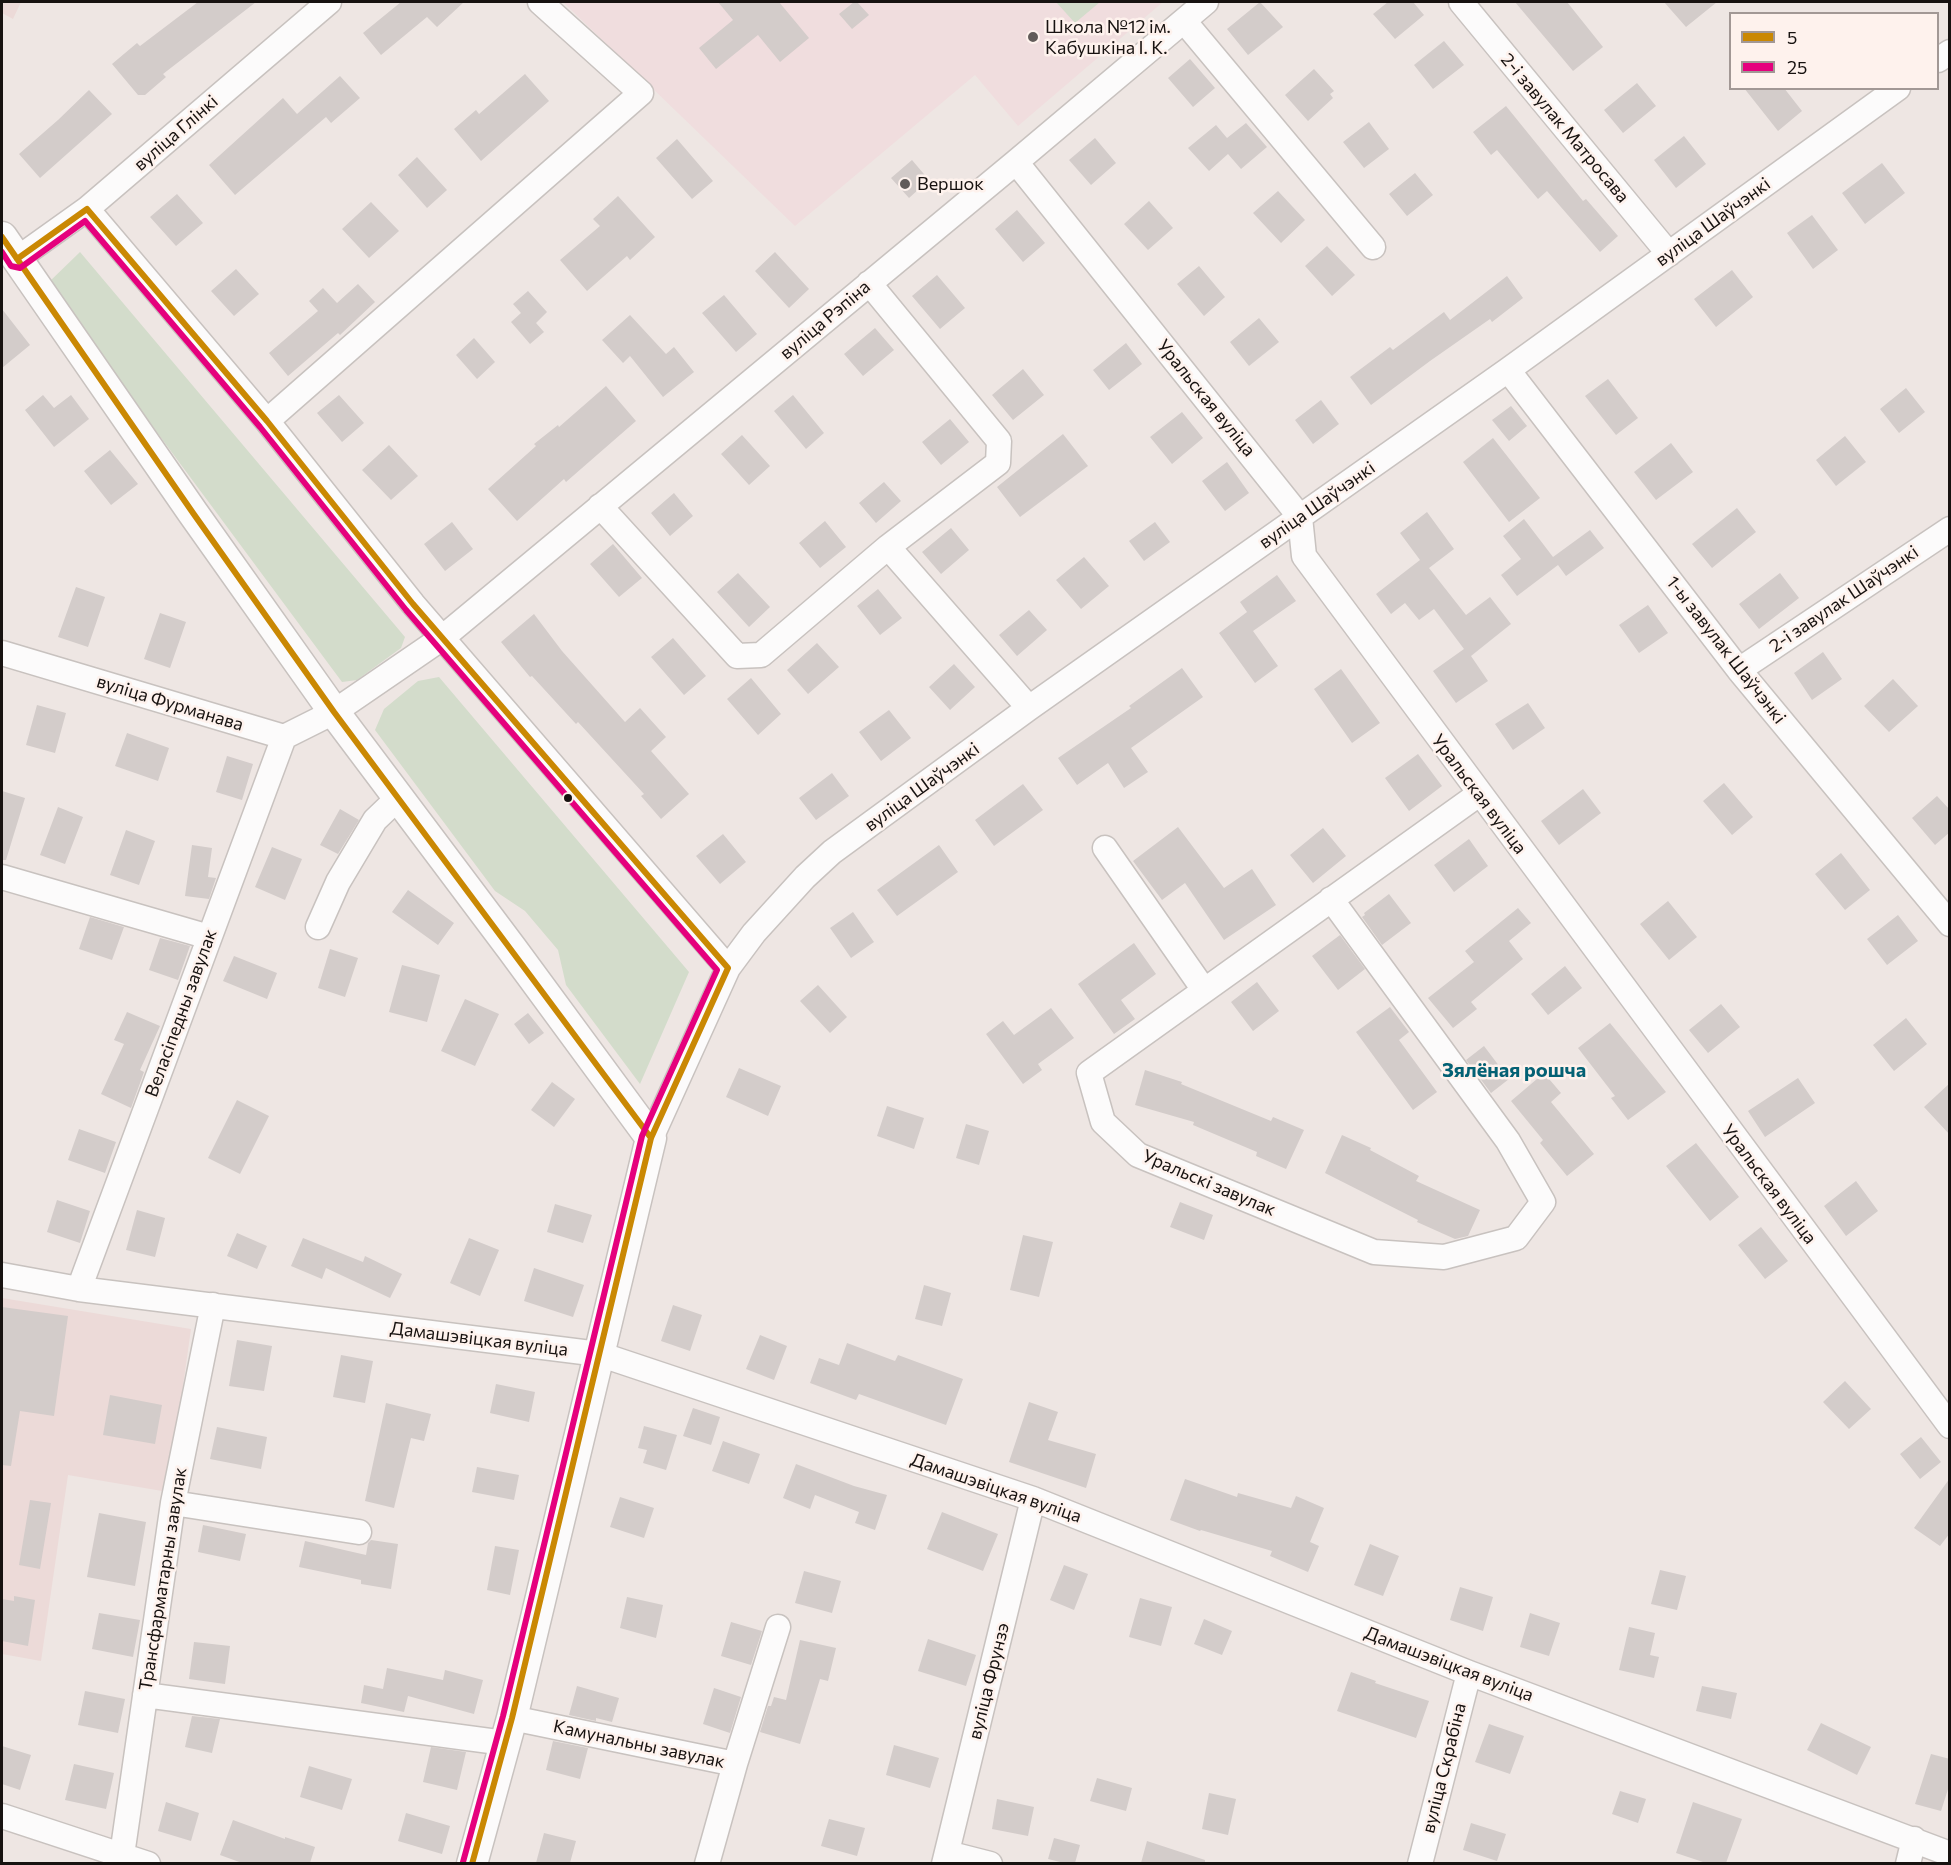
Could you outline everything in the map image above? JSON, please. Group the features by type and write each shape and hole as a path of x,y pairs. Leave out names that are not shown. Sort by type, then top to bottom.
{"main road":[{"path":"9,248 192,513 334,712 651,1138"},
{"name":"вуліца Шаўчэнкі","path":"472,1863 509,1731 651,1138"}],"street":[{"name":"вуліца Глінкі","path":"9,248 87,209 329,2"},
{"path":"267,421 641,93 540,2"},
{"name":"вуліца Рэпіна","path":"334,712 442,638 1206,2"},
{"name":"2-і завулак Матросава","path":"1461,2 1670,254"},
{"path":"1184,21 1373,247"},
{"name":"вуліца Шаўчэнкі","path":"651,1138 728,968 754,933 805,877 832,852 1029,708 1508,370 1895,90"},
{"name":"Уральская вуліца","path":"1016,162 1300,517 1304,556 1950,1426"},
{"path":"87,209 267,421 442,638 728,968"},
{"path":"600,506 737,656 761,655 888,547 998,464 999,441 869,283"},
{"name":"1-ы завулак Шаўчэнкі","path":"1508,370 1739,670 1950,924"},
{"name":"2-і завулак Шаўчэнкі","path":"1739,670 1950,529"},
{"path":"888,547 1029,708"},
{"name":"вуліца Фурманава","path":"2,653 284,737"},
{"path":"284,737 334,712"},
{"name":"Веласіпедны завулак","path":"79,1289 284,737"},
{"name":"Уральскі завулак","path":"1331,899 1508,1141 1543,1202 1516,1238 1444,1257 1374,1252 1138,1155 1103,1122 1089,1073 1331,899 1479,794"},
{"path":"318,927 338,882 375,820 398,798"},
{"path":"1105,848 1204,990"},
{"path":"2,877 209,937"},
{"name":"Дамашэвіцкая вуліца","path":"2,1275 79,1289 599,1354 1034,1499 1468,1673 1950,1854"},
{"name":"Трансфарматарны завулак","path":"122,1855 173,1503 213,1305"},
{"name":"вуліца Фрунзэ","path":"945,1858 1034,1499"},
{"path":"173,1503 359,1532"},
{"path":"735,1764 778,1627"},
{"name":"вуліца Скрабіна","path":"1420,1863 1468,1673"},
{"name":"Камунальны завулак","path":"145,1695 509,1731 735,1764 707,1863"},
{"path":"2,1816 148,1863"},
{"path":"1908,1863 1914,1839"},
{"path":"945,1858 990,1863"}],"shaded area":[{"path":"2,2 21,2 13,19 2,13"},
{"path":"563,2 1163,2 1018,126 975,75 795,226"},
{"path":"2,1298 191,1329 168,1492 68,1475 41,1661 2,1654"}],"green space":[{"path":"1056,2 1100,2 1075,23"},
{"path":"80,252 405,637 401,648 357,680 342,682 47,284"},
{"path":"439,677 689,972 640,1084 566,985 558,950 525,911 495,891 375,730 384,709 418,681"}],"building":[{"path":"198,2 256,2 163,74 166,77 145,95 138,95 112,64 137,43 140,46"},
{"path":"401,2 464,2 437,27 427,17 381,55 363,33"},
{"path":"718,2 779,2 809,38 780,62 758,35 716,69 699,48 733,20"},
{"path":"857,2 869,15 852,29 839,14"},
{"path":"1260,2 1283,27 1248,55 1227,29"},
{"path":"1388,2 1413,2 1424,15 1395,39 1373,14"},
{"path":"1515,2 1567,2 1603,47 1573,71"},
{"path":"1664,2 1717,2 1686,27"},
{"path":"1444,41 1464,65 1433,89 1414,65"},
{"path":"1190,59 1215,88 1193,107 1168,78"},
{"path":"1314,69 1334,91 1330,94 1333,98 1308,121 1285,95"},
{"path":"525,74 549,101 481,161 454,129 476,110 479,114"},
{"path":"340,76 360,98 331,123 326,117 235,195 209,165 283,98 297,114"},
{"path":"1637,83 1656,106 1623,133 1604,110"},
{"path":"89,90 112,114 40,178 19,154"},
{"path":"1746,90 1786,90 1802,111 1778,131"},
{"path":"1506,106 1583,201 1586,199 1618,236 1600,252 1547,191 1538,199 1497,150 1491,155 1473,132"},
{"path":"1369,122 1389,149 1364,168 1343,142"},
{"path":"1246,123 1267,147 1241,169 1228,154 1209,171 1188,148 1216,125 1227,138"},
{"path":"1684,136 1706,164 1676,188 1654,160"},
{"path":"1095,138 1116,163 1091,185 1069,160"},
{"path":"677,139 713,181 692,199 656,158"},
{"path":"417,157 447,190 427,208 398,175"},
{"path":"912,160 929,180 909,198 891,178"},
{"path":"1882,163 1905,193 1865,224 1842,193"},
{"path":"1415,173 1433,195 1407,216 1389,194"},
{"path":"1278,191 1305,220 1281,243 1253,213"},
{"path":"177,194 203,223 176,246 150,217"},
{"path":"618,196 655,237 630,260 627,256 587,291 560,260 600,226 593,219"},
{"path":"1149,201 1173,228 1148,250 1124,224"},
{"path":"371,202 399,231 369,258 342,229"},
{"path":"1017,210 1045,243 1023,262 995,229"},
{"path":"1812,215 1838,250 1813,269 1787,233"},
{"path":"1327,246 1355,275 1332,296 1305,266"},
{"path":"775,252 809,289 789,308 755,271"},
{"path":"1199,266 1225,297 1204,316 1177,284"},
{"path":"236,269 259,294 234,316 211,291"},
{"path":"1732,270 1753,297 1716,327 1694,299"},
{"path":"937,275 965,308 940,329 912,296"},
{"path":"1507,276 1523,298 1492,322 1490,319 1430,361 1371,405 1350,377 1390,347 1393,350 1444,312 1450,320"},
{"path":"358,284 375,302 340,335 338,333 288,376 269,353 318,311 309,301 323,288 337,303"},
{"path":"528,291 547,312 536,323 544,332 530,344 511,322 521,313 513,304"},
{"path":"724,295 757,334 736,352 702,313"},
{"path":"2,309 30,345 2,368"},
{"path":"630,315 666,354 674,347 694,372 663,397 630,356 623,363 602,340"},
{"path":"1259,318 1279,342 1249,366 1230,342"},
{"path":"875,328 894,350 863,376 844,354"},
{"path":"474,338 495,362 477,379 456,355"},
{"path":"1126,343 1142,364 1109,390 1093,370"},
{"path":"1023,369 1044,395 1013,420 992,395"},
{"path":"1608,379 1638,418 1616,435 1585,396"},
{"path":"606,386 636,421 566,482 564,479 517,521 488,489 536,446 534,444 558,425 559,427"},
{"path":"1906,388 1925,412 1899,433 1880,409"},
{"path":"43,395 54,408 71,395 89,419 54,447 25,410"},
{"path":"339,395 364,423 342,442 317,413"},
{"path":"793,395 824,433 806,449 774,411"},
{"path":"1321,400 1339,424 1313,444 1295,420"},
{"path":"1511,406 1527,426 1509,441 1492,420"},
{"path":"1182,412 1203,438 1172,464 1150,437"},
{"path":"950,419 969,442 941,465 922,442"},
{"path":"1063,434 1088,466 1020,517 997,487"},
{"path":"742,435 770,466 749,485 721,454"},
{"path":"1845,436 1866,462 1836,486 1816,460"},
{"path":"1493,438 1540,498 1509,522 1463,462"},
{"path":"1671,443 1693,472 1656,500 1634,472"},
{"path":"389,445 418,476 391,500 362,470"},
{"path":"110,450 138,484 111,505 84,471"},
{"path":"1227,462 1249,493 1225,511 1202,481"},
{"path":"884,482 901,501 876,523 859,503"},
{"path":"674,493 693,516 670,536 651,513"},
{"path":"1737,508 1756,532 1712,568 1692,544"},
{"path":"1427,512 1454,549 1429,568 1466,615 1490,597 1511,624 1471,656 1488,681 1456,703 1433,671 1464,649 1434,609 1419,620 1405,603 1391,614 1376,594 1420,560 1400,533"},
{"path":"1524,519 1553,557 1590,530 1604,548 1566,576 1558,565 1517,596 1501,575 1521,559 1503,536"},
{"path":"825,521 846,547 820,568 799,543"},
{"path":"452,522 473,549 445,571 424,544"},
{"path":"1155,522 1170,542 1144,561 1129,541"},
{"path":"951,528 969,550 941,574 922,552"},
{"path":"613,544 642,578 619,597 590,564"},
{"path":"1084,557 1109,586 1081,609 1056,580"},
{"path":"738,573 770,607 749,627 717,592"},
{"path":"1780,573 1799,598 1759,629 1739,604"},
{"path":"1277,575 1296,601 1253,631 1278,666 1255,683 1219,633 1247,612 1240,602"},
{"path":"76,587 105,597 88,647 58,637"},
{"path":"878,589 902,618 880,635 857,606"},
{"path":"1648,605 1668,633 1639,653 1619,625"},
{"path":"1029,610 1047,630 1017,656 999,635"},
{"path":"160,613 186,622 170,668 144,659"},
{"path":"534,614 562,651 625,722 640,708 666,737 651,751 689,794 661,819 641,796 644,794 578,722 576,724 532,676 530,677 501,642"},
{"path":"673,638 706,676 684,695 651,657"},
{"path":"817,643 839,667 808,694 787,670"},
{"path":"1823,652 1842,679 1812,700 1794,673"},
{"path":"954,664 975,687 950,710 929,687"},
{"path":"1182,668 1203,697 1131,748 1148,772 1124,788 1108,763 1077,785 1058,758 1131,708 1129,706"},
{"path":"1341,669 1380,723 1352,743 1314,689"},
{"path":"751,678 781,714 758,735 727,699"},
{"path":"1893,679 1918,706 1889,732 1864,706"},
{"path":"1528,703 1545,728 1513,750 1495,724"},
{"path":"37,705 66,713 55,753 26,745"},
{"path":"889,710 911,738 881,761 859,732"},
{"path":"127,733 169,748 158,781 115,766"},
{"path":"1418,754 1442,786 1409,811 1385,778"},
{"path":"227,756 253,764 242,800 216,792"},
{"path":"832,773 849,796 816,820 799,798"},
{"path":"1724,783 1753,817 1732,835 1703,801"},
{"path":"1023,784 1043,810 994,846 975,820"},
{"path":"1583,789 1601,813 1559,845 1541,821"},
{"path":"2,791 25,798 6,860 2,860"},
{"path":"1937,796 1950,810 1950,832 1935,845 1912,818"},
{"path":"58,807 83,817 65,864 40,855"},
{"path":"340,809 359,820 338,854 320,845"},
{"path":"1178,827 1224,888 1252,869 1276,905 1224,940 1185,883 1162,900 1133,861"},
{"path":"1323,828 1346,856 1313,883 1290,855"},
{"path":"126,830 155,841 139,885 110,875"},
{"path":"723,834 746,862 720,884 696,856"},
{"path":"1469,839 1488,866 1454,892 1434,865"},
{"path":"192,845 212,848 208,877 216,878 209,899 185,896"},
{"path":"939,845 958,872 897,916 877,890"},
{"path":"272,847 302,859 285,900 255,887"},
{"path":"1841,853 1870,890 1845,910 1815,874"},
{"path":"408,890 454,923 438,945 392,912"},
{"path":"1389,894 1411,923 1382,945 1362,917"},
{"path":"1668,901 1697,937 1669,960 1640,924"},
{"path":"1518,908 1531,923 1509,941 1523,959 1471,1002 1477,1009 1453,1028 1428,998 1474,962 1465,951"},
{"path":"853,912 874,942 851,958 830,928"},
{"path":"1898,915 1918,941 1887,965 1867,939"},
{"path":"90,917 124,927 112,960 79,949"},
{"path":"1340,935 1365,969 1338,990 1312,956"},
{"path":"160,938 190,946 178,980 149,970"},
{"path":"1134,943 1156,974 1121,1000 1135,1019 1114,1034 1078,984"},
{"path":"330,949 358,958 345,997 318,988"},
{"path":"234,956 277,973 267,999 223,981"},
{"path":"402,965 440,975 427,1022 389,1012"},
{"path":"1565,966 1582,988 1548,1015 1531,994"},
{"path":"1257,982 1279,1011 1253,1031 1231,1002"},
{"path":"818,985 847,1017 830,1033 800,1001"},
{"path":"465,999 499,1014 475,1066 441,1051"},
{"path":"1721,1004 1740,1027 1708,1053 1689,1030"},
{"path":"1390,1007 1409,1032 1399,1040 1437,1092 1413,1110 1356,1032"},
{"path":"1051,1008 1074,1038 1038,1064 1042,1070 1023,1084 986,1034 1003,1021 1014,1035"},
{"path":"127,1012 160,1026 140,1070 144,1072 131,1108 101,1094 124,1044 114,1040"},
{"path":"528,1013 544,1033 529,1044 514,1024"},
{"path":"1906,1018 1927,1044 1894,1071 1873,1045"},
{"path":"1610,1023 1666,1092 1628,1120 1611,1098 1615,1096 1578,1048"},
{"path":"1484,1046 1509,1079 1491,1093 1466,1060"},
{"path":"739,1068 781,1086 768,1116 726,1097"},
{"path":"1145,1070 1182,1082 1181,1084 1271,1121 1273,1117 1304,1130 1286,1169 1256,1156 1257,1152 1193,1125 1194,1122 1135,1105"},
{"path":"1544,1073 1561,1093 1551,1102 1594,1154 1567,1176 1540,1143 1543,1140 1511,1101"},
{"path":"1798,1078 1815,1103 1765,1137 1748,1111"},
{"path":"552,1082 575,1099 554,1127 531,1110"},
{"path":"1950,1083 1950,1135 1924,1107"},
{"path":"237,1100 269,1116 240,1174 208,1158"},
{"path":"887,1106 924,1118 914,1149 877,1136"},
{"path":"966,1124 989,1131 979,1165 956,1158"},
{"path":"79,1129 116,1142 105,1173 68,1160"},
{"path":"1342,1135 1371,1148 1370,1150 1419,1176 1416,1181 1480,1210 1468,1236 1455,1239 1417,1222 1418,1220 1325,1173"},
{"path":"1696,1143 1739,1197 1710,1221 1666,1166"},
{"path":"1856,1181 1878,1211 1846,1236 1824,1206"},
{"path":"57,1200 90,1211 80,1243 47,1232"},
{"path":"1180,1202 1213,1215 1204,1240 1170,1227"},
{"path":"555,1204 592,1215 583,1243 547,1232"},
{"path":"137,1210 165,1218 155,1257 126,1250"},
{"path":"1761,1227 1788,1261 1765,1279 1738,1245"},
{"path":"237,1233 267,1246 257,1269 227,1256"},
{"path":"1023,1235 1053,1242 1039,1297 1010,1290"},
{"path":"303,1238 363,1262 365,1256 402,1274 390,1298 326,1268 322,1279 291,1266"},
{"path":"469,1238 499,1250 480,1296 450,1283"},
{"path":"534,1268 584,1285 573,1317 524,1301"},
{"path":"924,1285 951,1293 942,1326 915,1319"},
{"path":"673,1305 702,1315 690,1351 661,1341"},
{"path":"2,1307 68,1316 54,1416 20,1411 11,1466 2,1465"},
{"path":"760,1335 787,1346 774,1380 746,1369"},
{"path":"237,1340 272,1346 264,1391 229,1386"},
{"path":"847,1343 895,1361 898,1355 963,1379 946,1425 859,1394 856,1400 810,1383 819,1358 839,1365"},
{"path":"341,1355 373,1361 365,1403 333,1397"},
{"path":"1845,1381 1871,1409 1849,1429 1823,1402"},
{"path":"496,1384 535,1392 529,1422 490,1413"},
{"path":"110,1395 162,1405 155,1444 103,1435"},
{"path":"1029,1402 1058,1412 1048,1440 1096,1454 1086,1488 1009,1462"},
{"path":"386,1403 431,1414 424,1441 411,1438 394,1508 365,1501"},
{"path":"693,1408 720,1417 711,1445 683,1436"},
{"path":"644,1426 677,1435 666,1470 643,1463 647,1450 638,1448"},
{"path":"217,1427 267,1437 261,1469 210,1459"},
{"path":"1921,1437 1941,1462 1920,1479 1900,1454"},
{"path":"723,1441 760,1454 749,1484 712,1471"},
{"path":"796,1464 854,1486 887,1495 875,1530 855,1523 859,1512 815,1495 810,1509 783,1498"},
{"path":"477,1467 519,1475 514,1500 472,1492"},
{"path":"1950,1478 1950,1533 1940,1546 1914,1528"},
{"path":"1185,1479 1237,1497 1238,1493 1291,1508 1296,1496 1324,1508 1310,1542 1319,1546 1308,1572 1270,1556 1272,1551 1200,1531 1170,1520"},
{"path":"620,1497 654,1508 644,1538 610,1527"},
{"path":"30,1500 51,1503 40,1569 19,1565"},
{"path":"942,1512 998,1534 983,1571 927,1549"},
{"path":"99,1513 146,1522 135,1586 87,1577"},
{"path":"203,1525 246,1534 240,1561 198,1552"},
{"path":"371,1540 398,1544 391,1589 361,1584 361,1580 299,1567 305,1541 366,1555 368,1543"},
{"path":"1370,1544 1399,1556 1383,1596 1354,1585"},
{"path":"495,1546 519,1550 510,1595 487,1590"},
{"path":"1064,1565 1088,1574 1074,1610 1050,1600"},
{"path":"1660,1570 1686,1576 1677,1610 1651,1604"},
{"path":"804,1571 841,1581 832,1613 795,1603"},
{"path":"1460,1587 1493,1597 1483,1631 1450,1620"},
{"path":"14,1596 35,1600 28,1646 2,1641 2,1599 14,1601"},
{"path":"627,1597 663,1605 656,1638 620,1628"},
{"path":"1140,1598 1172,1607 1161,1646 1129,1637"},
{"path":"99,1613 140,1620 133,1657 92,1649"},
{"path":"1530,1613 1560,1623 1549,1656 1520,1647"},
{"path":"1204,1619 1232,1631 1222,1655 1194,1644"},
{"path":"731,1622 762,1631 751,1665 721,1656"},
{"path":"1629,1627 1655,1633 1650,1655 1659,1657 1654,1678 1619,1670"},
{"path":"928,1639 976,1655 966,1686 918,1671"},
{"path":"800,1640 836,1648 828,1681 820,1679 800,1744 760,1732 768,1706 771,1706 774,1697 786,1700"},
{"path":"194,1642 230,1646 225,1684 189,1679"},
{"path":"387,1668 443,1680 445,1670 483,1680 474,1714 408,1696 404,1712 361,1703 364,1685 383,1689"},
{"path":"1351,1672 1376,1681 1375,1683 1429,1701 1416,1738 1337,1711"},
{"path":"577,1686 619,1698 612,1722 569,1715"},
{"path":"1702,1686 1737,1693 1731,1719 1696,1711"},
{"path":"714,1688 741,1697 730,1733 703,1724"},
{"path":"85,1691 125,1699 118,1733 78,1725"},
{"path":"192,1716 220,1719 212,1753 185,1747"},
{"path":"1821,1723 1871,1747 1857,1775 1807,1750"},
{"path":"1489,1724 1524,1736 1510,1774 1475,1762"},
{"path":"553,1741 588,1748 580,1779 546,1770"},
{"path":"894,1745 939,1758 930,1788 886,1775"},
{"path":"2,1746 31,1755 20,1790 2,1784"},
{"path":"431,1747 466,1752 457,1790 423,1782"},
{"path":"1931,1754 1950,1759 1950,1783 1941,1811 1915,1804"},
{"path":"74,1764 114,1773 106,1809 65,1800"},
{"path":"309,1766 352,1779 342,1810 300,1797"},
{"path":"1097,1778 1132,1788 1126,1811 1090,1801"},
{"path":"1620,1791 1646,1799 1638,1823 1612,1814"},
{"path":"1209,1793 1236,1799 1228,1835 1202,1829"},
{"path":"997,1799 1034,1807 1028,1836 992,1829"},
{"path":"166,1802 199,1813 191,1841 158,1831"},
{"path":"1693,1802 1742,1819 1726,1863 1706,1863 1676,1853"},
{"path":"406,1813 450,1826 442,1854 398,1841"},
{"path":"829,1819 865,1828 857,1856 821,1846"},
{"path":"233,1820 315,1847 310,1863 242,1863 220,1855"},
{"path":"1471,1823 1506,1834 1497,1861 1463,1850"},
{"path":"544,1833 576,1841 570,1863 536,1863"},
{"path":"1054,1838 1080,1845 1075,1863 1048,1859"},
{"path":"1147,1841 1205,1860 1205,1863 1141,1863"}],"transit line":[{"name":"5","path":"17,259 87,209 267,421 413,604 728,968 651,1138 512,1718 472,1864"},
{"name":"25","path":"2,252 11,266 20,268 85,221 260,427 406,610 717,970 642,1136 503,1716 463,1862"},
{"name":"5","path":"2,237 334,712 651,1138"}],"place":[{"name":"Школа №12 ім. Кабушкіна І. К.","path":"1033,37"},
{"name":"Вершок","path":"905,184"}],"district":[{"name":"Зялёная рошча","path":"1514,1070"}]}
